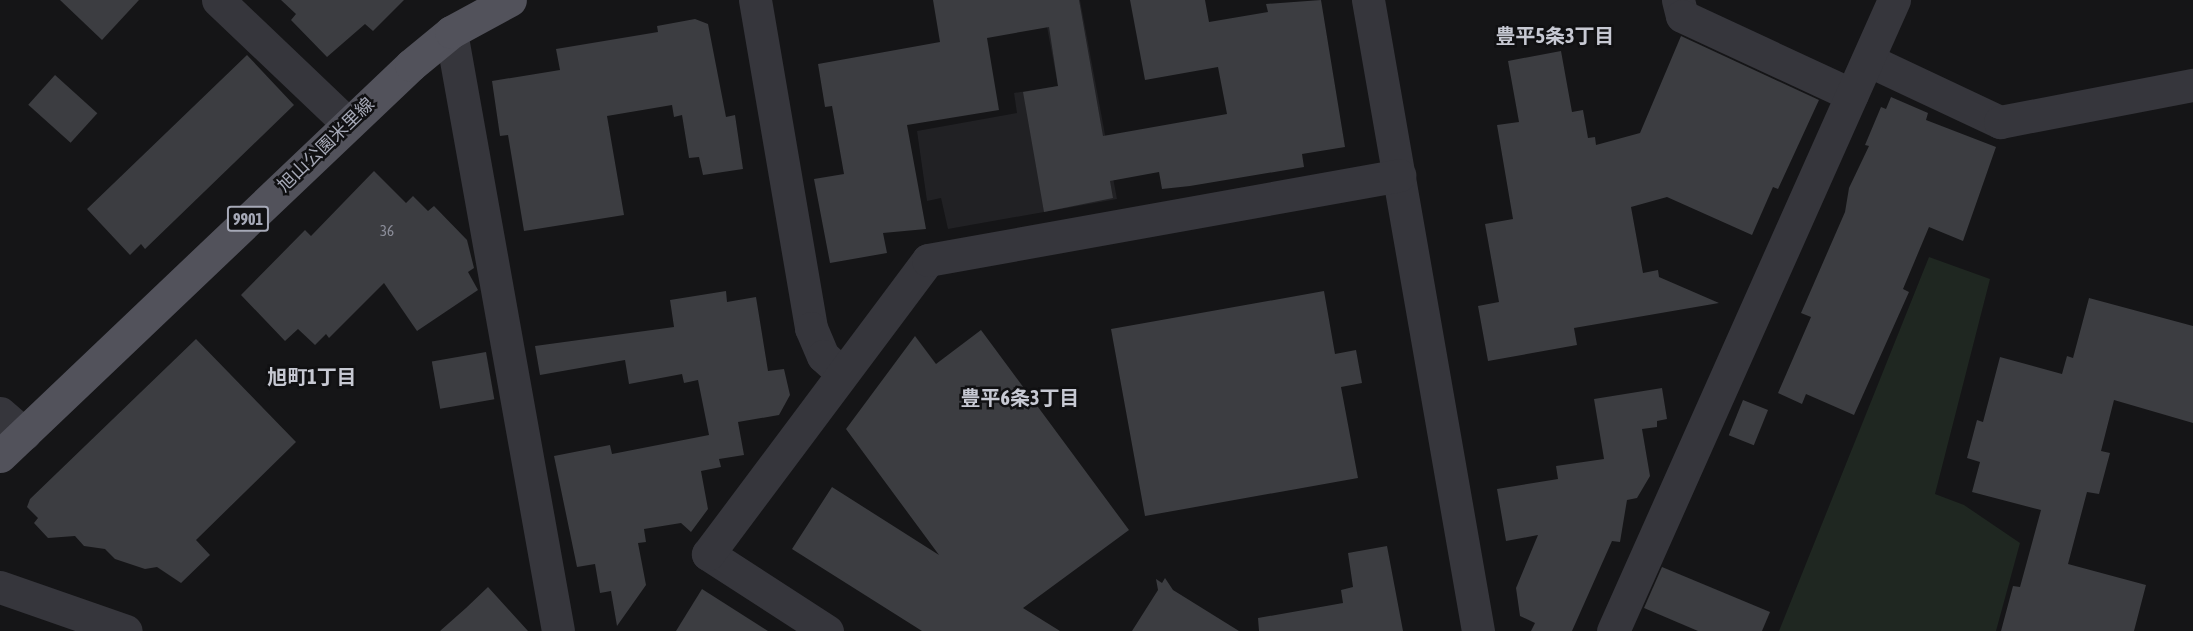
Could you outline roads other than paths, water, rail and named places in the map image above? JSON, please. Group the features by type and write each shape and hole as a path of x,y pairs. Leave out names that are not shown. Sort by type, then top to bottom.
{"main road":[{"name":"旭山公園米里線","path":"12,445 348,124 451,32 510,0"}],"street":[{"path":"218,0 348,124"},
{"path":"755,0 812,328 824,356 842,373"},
{"path":"1368,0 1478,631"},
{"path":"1678,0 1682,16 1852,95"},
{"path":"1613,631 1894,0"},
{"path":"451,32 558,631"},
{"path":"1868,60 2000,122 2193,85"},
{"path":"827,631 708,554 916,272 928,260 942,255 1399,175"},
{"path":"0,413 12,445"},
{"path":"0,587 126,631"}],"district":[{"name":"豊平5条3丁目","path":"1555,35"},
{"name":"旭町1丁目","path":"312,376"},
{"name":"豊平6条3丁目","path":"1020,397"}]}
